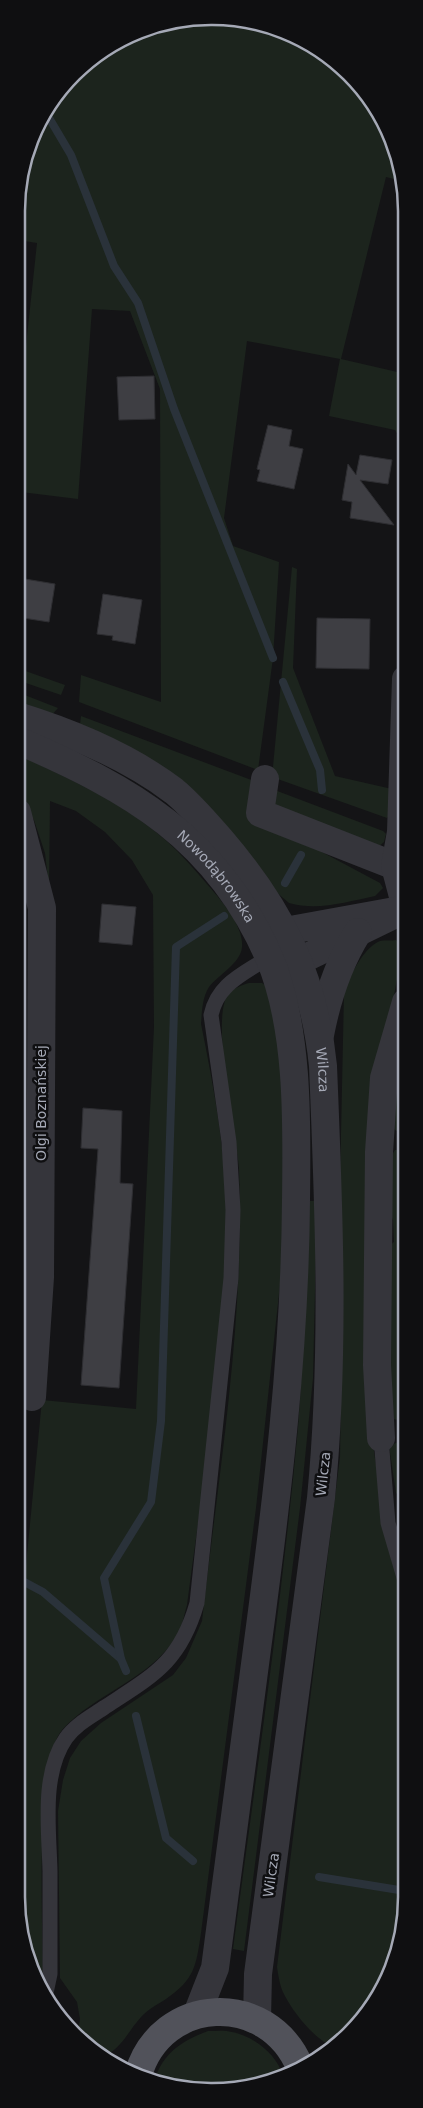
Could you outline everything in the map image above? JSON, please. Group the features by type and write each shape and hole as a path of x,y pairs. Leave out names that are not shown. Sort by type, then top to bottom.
{"main road":[{"path":"134,2066 155,2040 174,2024 196,2014 227,2011 257,2019 284,2040 298,2062"}],"street":[{"name":"Nowodąbrowska","path":"25,719 90,742 139,768 174,791 200,815 248,872 285,931"},
{"name":"Nowodąbrowska","path":"25,743 71,763 138,800 175,827 207,857 238,900 269,957"},
{"path":"264,779 260,813 395,866"},
{"name":"Olgi Boznańskiej","path":"25,843 42,908 40,1277 32,1397"},
{"path":"398,846 395,866 398,878"},
{"path":"398,910 285,931 269,957 299,960 398,913"},
{"name":"Wilcza","path":"257,2019 258,1974 320,1508 328,1422 329,1273 320,1035 309,989 299,960 285,931"},
{"path":"320,1035 326,1004 344,955 358,932"},
{"name":"Wilcza","path":"196,2014 215,1968 271,1539 287,1397 296,1282 297,1134 293,1066 283,1000 269,957"},
{"path":"381,1438 377,1365 379,1152 384,1078 398,1030"}],"lane":[{"path":"48,1986 50,1974 49,1795 55,1758 66,1737 78,1725 145,1681 175,1654 190,1628 197,1602 232,1268 233,1210 229,1142 212,1014 214,1001 222,988 269,957"},
{"path":"381,1438 388,1523 398,1557"}],"shaded area":[{"path":"199,25 224,25 260,31 294,44 315,56 352,89 367,108 384,140 392,163 395,179 386,177 341,359 398,372 398,435 395,430 329,416 340,359 247,341 224,518 233,546 279,562 273,658 258,770 79,702 81,675 161,702 160,389 130,311 92,309 78,499 25,492 25,355 37,243 25,241 25,199 31,163 39,140 50,118 71,89 108,56 140,39 163,31"},
{"path":"292,567 297,569 293,668 335,776 392,789 391,812 387,818 272,777"},
{"path":"25,671 65,685 61,695 25,683"},
{"path":"25,695 58,708 49,718 25,710"},
{"path":"81,716 254,781 250,796 320,851 380,883 383,888 375,896 332,905 311,906 289,903 80,725"},
{"path":"25,758 106,798 160,836 191,866 228,909 237,924 242,940 241,953 238,958 213,982 207,991 201,1024 222,1145 227,1218 226,1266 219,1363 187,1605 178,1633 165,1652 137,1676 75,1717 62,1730 53,1748 47,1775 42,1847 43,1976 31,1945 25,1909 25,1588 42,1400 136,1409 154,1027 153,895 132,860 105,832 76,811 50,801 49,888 45,853 34,820 25,804"},
{"path":"272,789 383,831 386,834 384,842 378,847 268,806"},
{"path":"396,940 398,942 398,974 389,1022 371,1283 374,1452 388,1542 398,1580 398,1909 392,1945 379,1979 367,2000 352,2019 326,2043 311,2031 295,2013 284,1995 277,1967 340,1457 342,1339 340,1181 344,993 349,979 362,956 380,941"},
{"path":"249,983 262,983 268,987 279,1042 286,1140 281,1275 256,1508 198,1954 192,1971 183,1985 176,1992 143,2014 121,2043 110,2053 79,2027 80,2019 77,2002 60,1978 58,1811 63,1780 70,1758 81,1741 101,1723 173,1675 186,1658 202,1621 223,1452 238,1282 240,1226 239,1169 226,1077 222,1026 224,1006 229,993"},
{"path":"398,1070 398,1132 394,1129 392,1108"},
{"path":"395,1150 398,1150 398,1420 392,1419 387,1248 394,1242 393,1220 387,1206 389,1160"},
{"path":"307,1201 317,1201 313,1378 300,1508 244,1951 233,1949 292,1493 302,1371"},
{"path":"398,1442 398,1495 396,1493 389,1446"},
{"path":"208,2031 240,2034 256,2042 270,2053 281,2070 260,2077 224,2083 199,2083 157,2075 169,2055 191,2039"}],"building":[{"path":"154,376 155,419 119,420 117,377"},
{"path":"268,425 292,430 289,446 303,449 294,489 257,481 260,470 257,469"},
{"path":"360,455 392,460 388,484 360,480 394,525 350,518 352,502 342,500 348,464 356,475"},
{"path":"25,579 55,584 49,622 25,618"},
{"path":"103,594 142,600 135,644 112,640 113,636 97,634"},
{"path":"317,618 370,619 369,669 316,668"},
{"path":"102,904 136,907 132,945 99,942"},
{"path":"83,1108 122,1111 120,1183 133,1184 119,1388 81,1385 98,1149 81,1148"}],"waterway":[{"path":"50,119 71,155 114,266 138,303 174,409 273,658"},
{"path":"283,682 320,770 322,790"},
{"path":"285,883 301,855"},
{"path":"126,1671 121,1659 104,1578 151,1502 161,1421 176,947 224,916"},
{"path":"25,1582 43,1592 121,1659"},
{"path":"136,1716 166,1838 193,1861"},
{"path":"319,1877 398,1890"}]}
